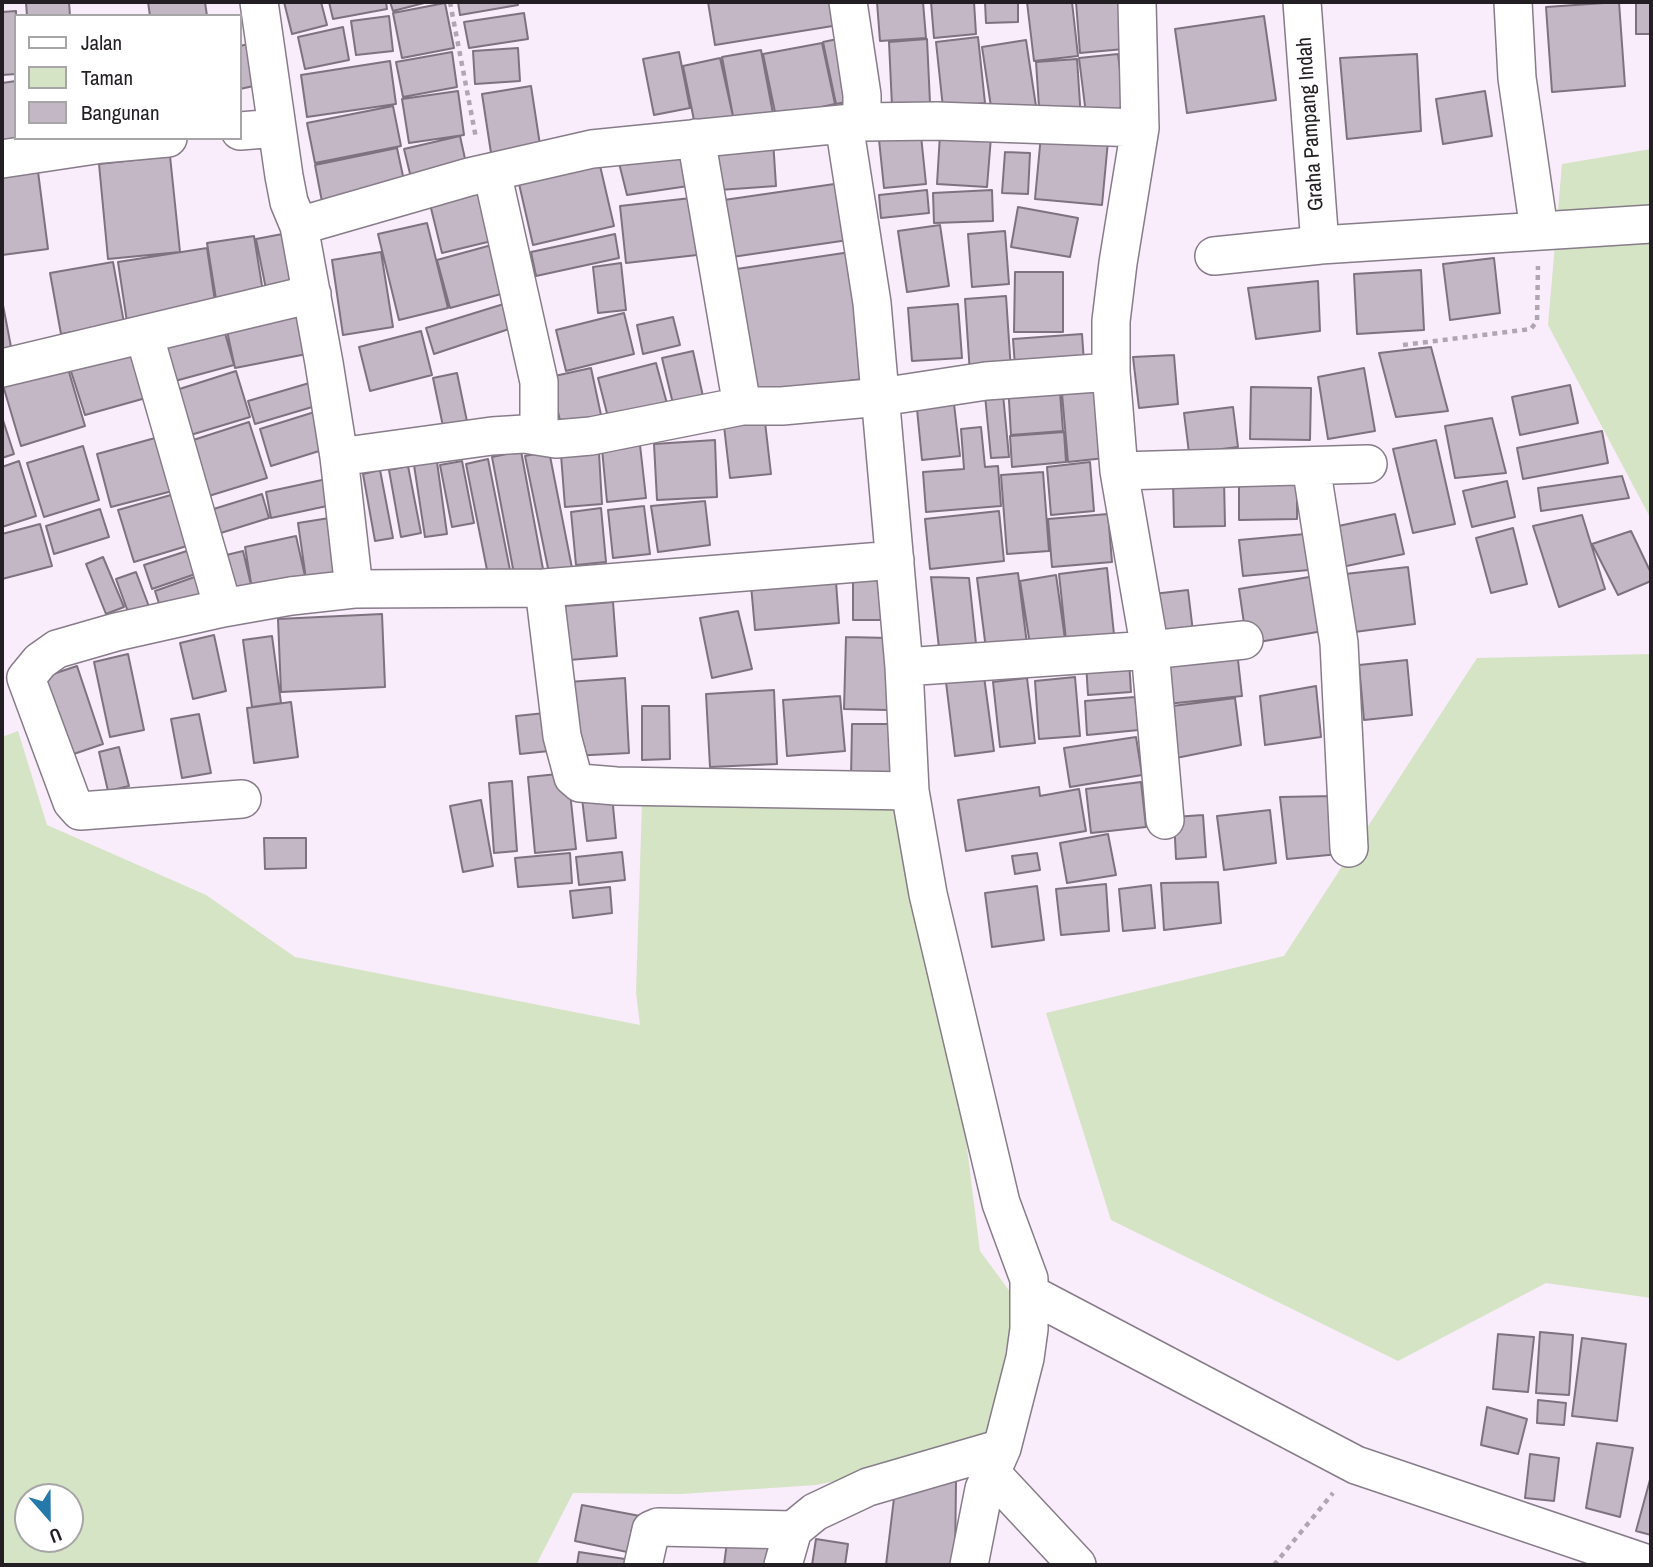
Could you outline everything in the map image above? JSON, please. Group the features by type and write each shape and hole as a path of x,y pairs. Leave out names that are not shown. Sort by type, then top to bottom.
{"street":[{"path":"259,2 289,202 299,226 339,457 355,589"},
{"path":"848,2 861,85 853,123 881,397 904,667 911,791 928,894 1001,1203 1029,1279 1025,1358 997,1461 984,1489 969,1565"},
{"path":"1138,2 1140,128 1111,321 1111,372 1119,471 1150,650 1164,820"},
{"name":"Graha Pampang Indah","path":"1302,2 1321,245"},
{"path":"1513,2 1517,78 1539,230"},
{"path":"299,226 487,173 592,149 853,123 936,121 1140,128"},
{"path":"242,131 277,128"},
{"path":"696,138 742,406"},
{"path":"2,159 146,140"},
{"path":"487,173 539,382 539,435"},
{"path":"1214,256 1321,245 1651,224"},
{"path":"2,368 312,294"},
{"path":"144,334 223,608"},
{"path":"339,457 492,436 539,435 556,439 591,436 742,406 782,406 881,397 986,381 1111,372"},
{"path":"1119,471 1368,464"},
{"path":"1311,466 1339,643 1349,848"},
{"path":"242,799 80,811 72,802 26,678 40,661 57,649 116,632 291,596 355,589 544,588 895,560"},
{"path":"544,588 562,736 573,777 580,783 615,786 911,791"},
{"path":"904,667 1150,650 1244,640"},
{"path":"1029,1293 1356,1465 1651,1564"},
{"path":"783,1565 793,1530 815,1512 868,1487 997,1461"},
{"path":"997,1461 1077,1565"},
{"path":"643,1565 650,1530 658,1527 793,1530"}],"path":[{"path":"450,2 487,173"},
{"path":"1403,345 1531,329 1537,321 1539,230"},
{"path":"1274,1565 1356,1465"}],"green space":[{"path":"1651,149 1651,519 1548,325 1562,164"},
{"path":"1651,654 1651,1298 1546,1283 1398,1361 1111,1220 1046,1013 1284,956 1477,658"},
{"path":"18,731 47,825 206,895 295,957 640,1025 636,992 642,803 898,802 961,1101 980,1251 1016,1300 986,1450 816,1485 681,1494 573,1493 536,1565 2,1565 2,737"}],"building":[{"path":"26,2 69,2 70,14 27,14"},
{"path":"148,2 205,2 207,14 150,14"},
{"path":"284,2 321,2 327,25 292,34"},
{"path":"329,2 386,2 387,9 333,19"},
{"path":"390,2 428,2 393,11"},
{"path":"458,2 517,2 518,5 460,15"},
{"path":"708,2 841,2 845,24 715,45"},
{"path":"877,2 923,2 926,38 880,41"},
{"path":"931,2 974,2 976,34 934,38"},
{"path":"985,2 1018,2 1018,22 986,23"},
{"path":"1027,2 1072,2 1078,56 1034,61"},
{"path":"1076,2 1120,2 1124,49 1080,53"},
{"path":"1619,2 1625,86 1552,92 1546,7"},
{"path":"1636,2 1651,2 1651,34 1636,34"},
{"path":"445,3 454,48 402,58 393,13"},
{"path":"16,11 14,74 2,75 2,12"},
{"path":"524,13 528,39 469,48 464,22"},
{"path":"389,16 393,51 356,55 351,21"},
{"path":"1264,16 1276,100 1187,113 1175,29"},
{"path":"343,27 349,60 305,69 298,37"},
{"path":"847,37 860,99 836,104 823,42"},
{"path":"978,37 985,103 943,108 936,42"},
{"path":"927,39 930,103 892,106 889,42"},
{"path":"1026,40 1037,113 993,120 982,47"},
{"path":"822,43 835,104 776,117 763,54"},
{"path":"248,44 258,85 242,89 242,46"},
{"path":"518,48 520,81 475,84 473,51"},
{"path":"761,50 774,119 735,127 722,57"},
{"path":"452,52 457,87 403,97 396,62"},
{"path":"679,52 690,108 654,115 643,59"},
{"path":"1118,54 1126,117 1087,122 1079,58"},
{"path":"1417,54 1421,131 1347,139 1340,58"},
{"path":"720,58 734,121 696,130 683,66"},
{"path":"1077,59 1081,119 1040,122 1036,62"},
{"path":"390,61 396,104 307,117 301,75"},
{"path":"14,81 14,140 26,140 2,151 2,83"},
{"path":"531,86 542,158 493,166 482,94"},
{"path":"458,91 464,135 409,143 402,99"},
{"path":"1485,91 1492,136 1443,144 1436,99"},
{"path":"393,106 401,146 315,163 307,123"},
{"path":"920,126 926,184 884,188 878,130"},
{"path":"940,134 991,137 987,187 937,184"},
{"path":"1041,135 1108,141 1102,205 1035,199"},
{"path":"460,136 469,177 414,190 404,149"},
{"path":"773,140 776,186 719,190 716,144"},
{"path":"687,141 695,185 627,195 616,151"},
{"path":"397,148 406,190 323,207 315,165"},
{"path":"1005,152 1030,153 1028,194 1002,193"},
{"path":"170,156 180,252 108,259 99,164"},
{"path":"598,157 614,226 533,245 517,175"},
{"path":"37,164 48,249 2,255 2,169"},
{"path":"848,182 855,239 732,257 724,200"},
{"path":"487,186 500,239 442,253 429,200"},
{"path":"927,190 929,213 881,218 879,195"},
{"path":"992,190 993,221 934,223 933,193"},
{"path":"700,197 706,254 626,263 620,206"},
{"path":"1018,207 1078,218 1070,257 1011,247"},
{"path":"427,223 448,308 399,320 378,234"},
{"path":"940,225 949,286 907,292 898,231"},
{"path":"1005,231 1009,284 972,287 968,234"},
{"path":"293,232 304,287 267,294 256,239"},
{"path":"615,234 619,258 536,276 531,252"},
{"path":"254,236 264,298 217,305 207,243"},
{"path":"499,243 512,291 450,308 437,260"},
{"path":"207,248 216,308 127,322 118,262"},
{"path":"857,251 875,377 748,396 730,270"},
{"path":"381,252 393,327 343,335 332,260"},
{"path":"1494,258 1500,313 1450,320 1443,264"},
{"path":"113,262 124,323 61,334 50,273"},
{"path":"621,263 626,310 598,313 593,267"},
{"path":"1421,270 1424,330 1357,334 1354,274"},
{"path":"1015,272 1063,272 1063,332 1014,332"},
{"path":"1318,281 1320,331 1256,339 1248,288"},
{"path":"1006,296 1011,371 970,374 965,299"},
{"path":"2,300 12,352 2,354"},
{"path":"507,303 515,327 434,354 426,328"},
{"path":"958,304 962,358 912,361 908,308"},
{"path":"313,308 322,351 235,368 226,326"},
{"path":"624,313 634,354 566,371 556,330"},
{"path":"673,317 680,345 643,354 637,325"},
{"path":"223,326 234,365 164,384 154,345"},
{"path":"421,331 432,375 370,391 359,347"},
{"path":"1082,334 1084,362 1015,366 1013,339"},
{"path":"137,347 153,396 85,415 69,365"},
{"path":"1431,347 1448,411 1396,417 1379,353"},
{"path":"693,351 704,401 674,408 662,358"},
{"path":"1174,355 1178,404 1139,408 1133,357"},
{"path":"66,362 85,426 21,446 2,382"},
{"path":"656,363 669,411 610,425 598,378"},
{"path":"591,368 601,415 561,425 550,377"},
{"path":"1364,368 1375,431 1328,439 1318,377"},
{"path":"236,371 250,417 184,437 170,392"},
{"path":"457,373 469,431 445,436 433,378"},
{"path":"323,379 329,402 255,424 248,401"},
{"path":"1099,379 1105,458 1068,462 1061,382"},
{"path":"1059,380 1063,431 1011,435 1008,383"},
{"path":"1002,384 1009,457 991,458 984,385"},
{"path":"1570,385 1578,423 1520,435 1512,397"},
{"path":"1251,387 1311,388 1310,440 1250,439"},
{"path":"953,395 960,456 922,460 916,399"},
{"path":"1233,407 1238,447 1189,453 1184,413"},
{"path":"321,410 332,447 271,466 260,429"},
{"path":"2,417 14,454 2,458"},
{"path":"1492,418 1506,473 1455,478 1445,426"},
{"path":"249,422 267,478 199,499 181,444"},
{"path":"765,422 771,474 730,478 724,426"},
{"path":"981,427 985,467 998,466 1001,506 926,512 923,472 964,469 961,429"},
{"path":"1602,431 1608,463 1523,479 1517,448"},
{"path":"1064,432 1066,462 1012,467 1010,436"},
{"path":"166,435 180,489 111,507 97,454"},
{"path":"715,440 717,497 657,500 654,444"},
{"path":"1436,440 1455,524 1413,533 1393,449"},
{"path":"640,445 646,498 607,502 602,449"},
{"path":"83,446 99,500 44,517 27,463"},
{"path":"521,451 543,569 514,574 492,457"},
{"path":"549,451 572,568 549,573 525,456"},
{"path":"599,453 602,504 565,507 561,455"},
{"path":"488,459 510,570 488,575 466,464"},
{"path":"19,461 36,516 2,527 2,467"},
{"path":"462,461 474,523 452,527 440,465"},
{"path":"437,462 447,534 425,537 414,465"},
{"path":"1090,462 1094,511 1051,515 1047,467"},
{"path":"408,466 421,533 401,537 389,470"},
{"path":"380,470 393,538 375,541 363,474"},
{"path":"1043,472 1049,551 1007,554 1001,475"},
{"path":"1622,476 1629,498 1541,511 1538,488"},
{"path":"336,477 341,503 271,518 266,492"},
{"path":"1224,479 1225,526 1174,527 1173,481"},
{"path":"1239,481 1297,481 1297,519 1239,520"},
{"path":"1507,481 1515,517 1472,527 1463,491"},
{"path":"185,491 200,542 134,562 118,510"},
{"path":"262,494 269,518 211,536 204,512"},
{"path":"705,501 710,545 658,552 651,506"},
{"path":"644,506 650,554 613,558 608,510"},
{"path":"601,508 606,562 576,565 571,512"},
{"path":"100,509 109,537 54,554 46,526"},
{"path":"999,511 1004,561 930,569 925,519"},
{"path":"1108,514 1112,562 1052,567 1048,519"},
{"path":"1395,514 1404,554 1337,568 1329,528"},
{"path":"1582,515 1605,589 1559,607 1533,526"},
{"path":"342,516 350,572 306,579 298,523"},
{"path":"40,524 52,566 2,579 2,534"},
{"path":"1513,528 1527,584 1491,593 1476,538"},
{"path":"1631,531 1651,573 1651,581 1618,595 1592,544"},
{"path":"1305,534 1309,570 1243,576 1239,540"},
{"path":"296,536 305,576 252,589 245,547"},
{"path":"199,547 207,570 152,589 144,565"},
{"path":"243,551 252,589 225,595 214,558"},
{"path":"103,557 124,607 106,614 86,564"},
{"path":"1408,567 1415,624 1347,633 1336,575"},
{"path":"835,568 839,623 755,630 750,574"},
{"path":"1107,568 1115,644 1067,649 1059,574"},
{"path":"136,572 151,612 131,620 116,579"},
{"path":"1018,573 1028,652 987,657 977,578"},
{"path":"203,574 213,603 164,619 155,591"},
{"path":"893,575 893,620 853,620 853,576"},
{"path":"1056,575 1066,646 1031,651 1020,581"},
{"path":"1315,576 1323,631 1247,644 1239,589"},
{"path":"931,577 969,578 977,653 940,657"},
{"path":"1188,590 1193,632 1157,636 1153,594"},
{"path":"613,602 617,656 569,660 565,606"},
{"path":"738,611 752,669 712,678 700,618"},
{"path":"382,614 385,687 281,692 278,619"},
{"path":"214,635 226,691 193,699 180,643"},
{"path":"272,636 281,703 252,707 243,640"},
{"path":"846,637 889,638 887,710 844,709"},
{"path":"1237,651 1242,696 1158,705 1153,660"},
{"path":"128,654 144,730 110,737 94,662"},
{"path":"1129,660 1131,692 1088,695 1086,663"},
{"path":"1407,660 1412,715 1364,720 1359,665"},
{"path":"77,666 103,744 62,758 35,680"},
{"path":"983,669 994,751 955,756 945,674"},
{"path":"1075,677 1080,736 1039,739 1035,681"},
{"path":"625,678 629,753 572,756 568,682"},
{"path":"1027,678 1035,743 1000,747 993,682"},
{"path":"1316,686 1321,737 1265,745 1260,696"},
{"path":"774,690 777,764 710,767 706,694"},
{"path":"840,696 845,751 787,756 783,700"},
{"path":"1135,697 1139,730 1087,735 1085,701"},
{"path":"1235,698 1241,745 1171,759 1165,707"},
{"path":"291,702 298,757 254,763 247,708"},
{"path":"642,706 669,706 670,759 642,760"},
{"path":"555,712 559,750 520,754 516,716"},
{"path":"199,714 211,773 182,778 171,719"},
{"path":"852,724 893,724 892,778 851,778"},
{"path":"1136,737 1142,775 1070,787 1064,748"},
{"path":"119,747 129,786 108,791 99,752"},
{"path":"568,773 576,849 535,853 528,777"},
{"path":"512,781 517,851 494,853 489,783"},
{"path":"1141,782 1146,827 1091,833 1086,789"},
{"path":"1039,787 1040,796 1079,789 1086,831 966,851 958,800"},
{"path":"612,795 616,838 587,841 582,798"},
{"path":"1336,796 1339,854 1287,859 1280,797"},
{"path":"481,800 493,866 463,872 450,806"},
{"path":"1270,810 1276,863 1224,870 1217,816"},
{"path":"1203,815 1206,857 1176,859 1174,817"},
{"path":"1108,834 1116,875 1067,883 1060,843"},
{"path":"264,838 306,838 306,868 265,869"},
{"path":"622,852 625,880 579,885 576,857"},
{"path":"570,853 572,883 518,887 515,858"},
{"path":"1037,853 1040,870 1015,874 1012,856"},
{"path":"1218,882 1221,923 1164,930 1161,883"},
{"path":"1106,884 1109,931 1061,935 1056,889"},
{"path":"1151,885 1155,928 1123,931 1119,889"},
{"path":"1037,886 1044,940 992,947 985,893"},
{"path":"610,887 612,913 573,918 570,891"},
{"path":"1540,1332 1573,1335 1569,1395 1536,1393"},
{"path":"1498,1334 1534,1337 1528,1392 1493,1389"},
{"path":"1582,1338 1626,1344 1617,1421 1572,1416"},
{"path":"1538,1400 1566,1403 1564,1425 1537,1423"},
{"path":"1487,1407 1527,1419 1518,1454 1481,1445"},
{"path":"1597,1443 1633,1448 1620,1517 1586,1508"},
{"path":"1530,1454 1559,1458 1554,1501 1525,1498"},
{"path":"1651,1476 1651,1535 1636,1531"},
{"path":"956,1480 955,1565 886,1565 894,1498"},
{"path":"582,1505 640,1516 632,1553 575,1541"},
{"path":"816,1539 848,1544 845,1565 812,1565"},
{"path":"727,1542 776,1547 774,1565 724,1565"},
{"path":"579,1552 638,1561 638,1565 577,1565"}]}
